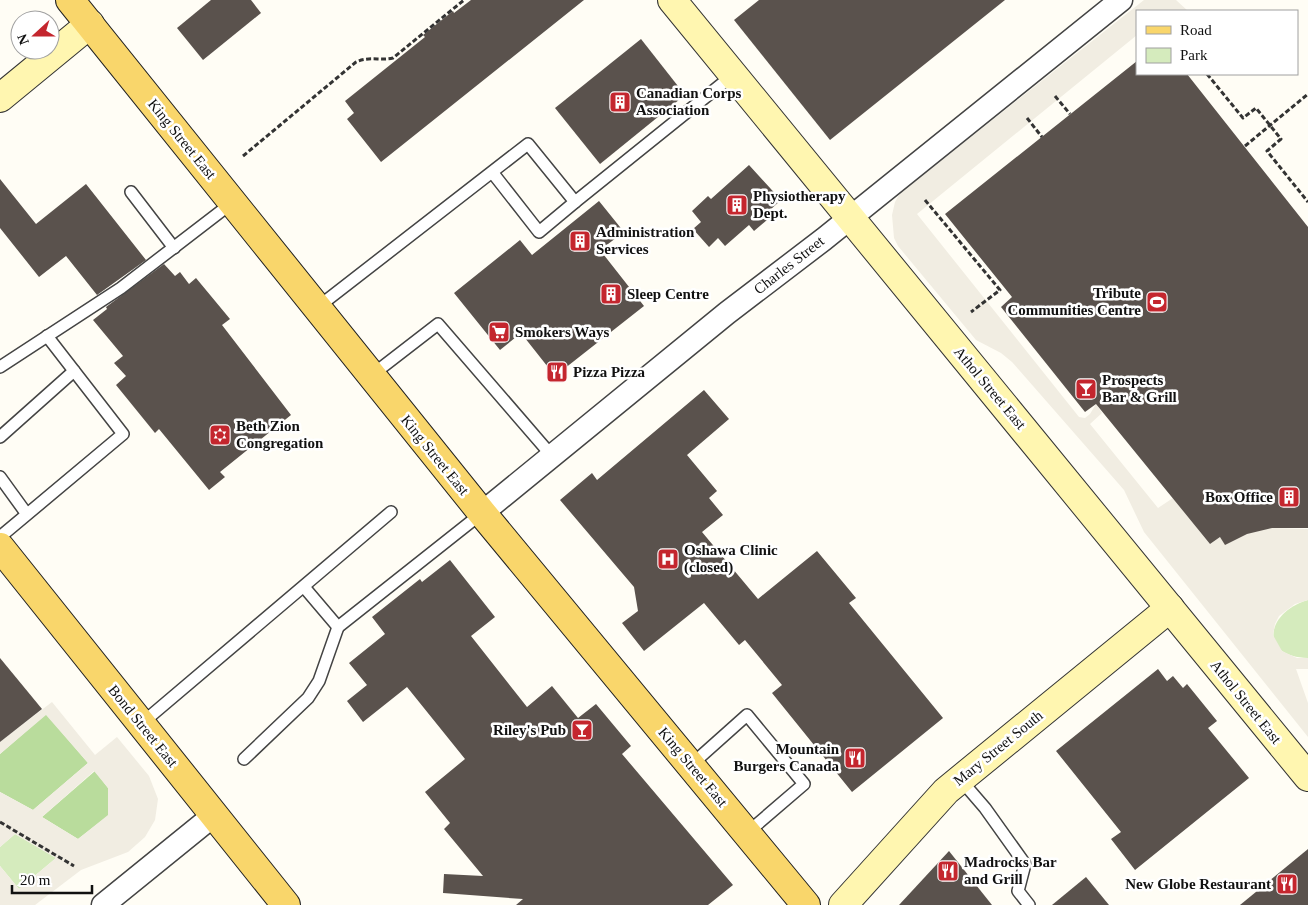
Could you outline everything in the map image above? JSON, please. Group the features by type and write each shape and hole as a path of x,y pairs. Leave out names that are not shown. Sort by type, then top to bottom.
{"main road":[{"name":"King Street East","path":"70,0 482,513 806,905"},
{"name":"Athol Street East","path":"672,0 1308,777"},
{"path":"0,98 90,24"},
{"name":"Bond Street East","path":"0,547 286,905"},
{"name":"Mary Street South","path":"843,905 946,791 1170,608"}],"street":[{"name":"Charles Street","path":"482,513 727,313 849,218 1121,0"},
{"path":"103,905 214,815"}],"lane":[{"path":"492,172 539,232 733,75"},
{"path":"318,307 528,144 575,202"},
{"path":"131,192 174,248"},
{"path":"0,368 122,288 233,202"},
{"path":"372,376 438,324 552,456"},
{"path":"0,537 26,513 123,434 47,336"},
{"path":"0,437 74,371"},
{"path":"0,477 26,513"},
{"path":"142,724 391,512"},
{"path":"244,760 308,698 320,681 338,628 482,513"},
{"path":"304,587 338,628"},
{"path":"691,766 747,715 804,784 747,833"},
{"path":"960,779 985,808 1025,864 1018,891 1029,905"}],"path":[{"path":"243,156 356,62 366,57 385,60 393,58 464,0"},
{"path":"1208,75 1243,118 1256,108 1270,125 1281,139 1267,151 1308,202"},
{"path":"1244,146 1308,94"},
{"path":"1055,96 1070,114"},
{"path":"1027,118 1042,137"},
{"path":"926,200 1000,290 971,312"},
{"path":"0,822 74,866"}],"green space":[{"path":"1308,600 1308,658 1292,656 1281,650 1275,642 1276,623 1283,614 1294,606"},
{"path":"46,714 88,763 33,810 0,792 0,754"},
{"path":"95,771 108,788 109,815 78,839 42,817"},
{"path":"15,834 56,858 19,889 0,866 0,847"}],"shaded area":[{"path":"1144,0 1176,0 1187,10 1136,10 1136,36 917,214 1079,417 1085,418 1096,404 1102,413 1090,424 1158,508 1173,498 1210,544 1220,537 1272,528 1308,529 1308,600 1295,604 1279,616 1273,635 1282,651 1297,658 1308,658 1308,669 1296,669 1308,703 1308,737 1144,532 1124,490 1012,362 1001,353 976,340 898,246 894,238 892,215 895,202 900,193"},
{"path":"52,702 95,755 117,737 149,776 158,799 155,820 145,837 128,852 81,870 35,905 0,905 0,866 19,889 56,858 15,834 0,847 0,792 33,810 88,763 46,715 0,754 0,742","holes":["94,771 108,788 108,815 78,839 42,817"]}],"building":[{"path":"211,0 251,0 261,13 203,60 177,28"},
{"path":"471,0 584,0 381,162 347,119 354,113 345,101 425,37 423,35 453,11 454,13"},
{"path":"759,0 1005,0 830,140 734,20"},
{"name":"Canadian Corps Association","path":"641,39 685,95 600,164 555,108"},
{"name":"Tribute Communities Centre","path":"1136,62 1136,75 1188,75 1308,227 1308,528 1272,528 1247,534 1225,545 1220,537 1210,544 1096,404 1085,412 1001,307 1012,297 945,214"},
{"name":"Physiotherapy Dept.","path":"749,165 781,200 770,210 774,214 754,231 749,225 725,246 718,238 709,247 693,229 701,222 692,211 708,196 711,199"},
{"path":"0,179 36,224 86,184 146,260 97,295 66,256 39,277 0,228"},
{"path":"599,201 624,232 600,250 644,306 555,376 521,333 500,350 454,293 520,240 532,255"},
{"path":"164,264 175,276 180,272 189,284 196,278 230,319 222,325 291,415 220,472 225,477 209,490 159,429 155,433 116,385 126,376 114,363 123,356 93,320 107,309 106,307"},
{"path":"704,390 729,419 687,455 717,491 709,498 723,515 702,532 758,599 817,551 856,598 849,603 943,718 852,792 772,693 782,685 745,640 739,645 704,603 644,651 622,623 638,611 634,587 560,500 592,473 597,480"},
{"path":"450,560 495,617 471,636 527,707 552,686 578,718 596,704 631,746 622,754 733,885 708,905 516,905 523,899 443,893 444,874 483,876 444,829 450,823 425,792 465,759 407,687 363,722 347,701 367,685 349,663 385,634 372,617 420,579 422,582"},
{"path":"0,658 42,709 0,742"},
{"path":"1158,669 1167,681 1173,676 1183,688 1187,684 1217,721 1208,728 1249,778 1135,870 1111,839 1121,832 1056,751"},
{"name":"New Globe Restaurant","path":"1308,849 1308,905 1240,905"},
{"name":"Madrocks Bar and Grill","path":"949,851 992,905 899,905"},
{"path":"1086,877 1109,905 1052,905"}],"place":[{"name":"Canadian Corps Association","path":"620,102"},
{"name":"Physiotherapy Dept.","path":"737,205"},
{"name":"Administration Services","path":"580,241"},
{"name":"Sleep Centre","path":"611,294"},
{"name":"Tribute Communities Centre","path":"1157,302"},
{"name":"Smokers Ways","path":"499,332"},
{"name":"Pizza Pizza","path":"557,372"},
{"name":"Prospects Bar & Grill","path":"1086,389"},
{"name":"Beth Zion Congregation","path":"220,435"},
{"name":"Box Office","path":"1289,497"},
{"name":"Oshawa Clinic (closed)","path":"668,559"},
{"name":"Riley's Pub","path":"582,730"},
{"name":"Mountain Burgers Canada","path":"855,758"},
{"name":"Madrocks Bar and Grill","path":"948,871"},
{"name":"New Globe Restaurant","path":"1287,884"}]}
